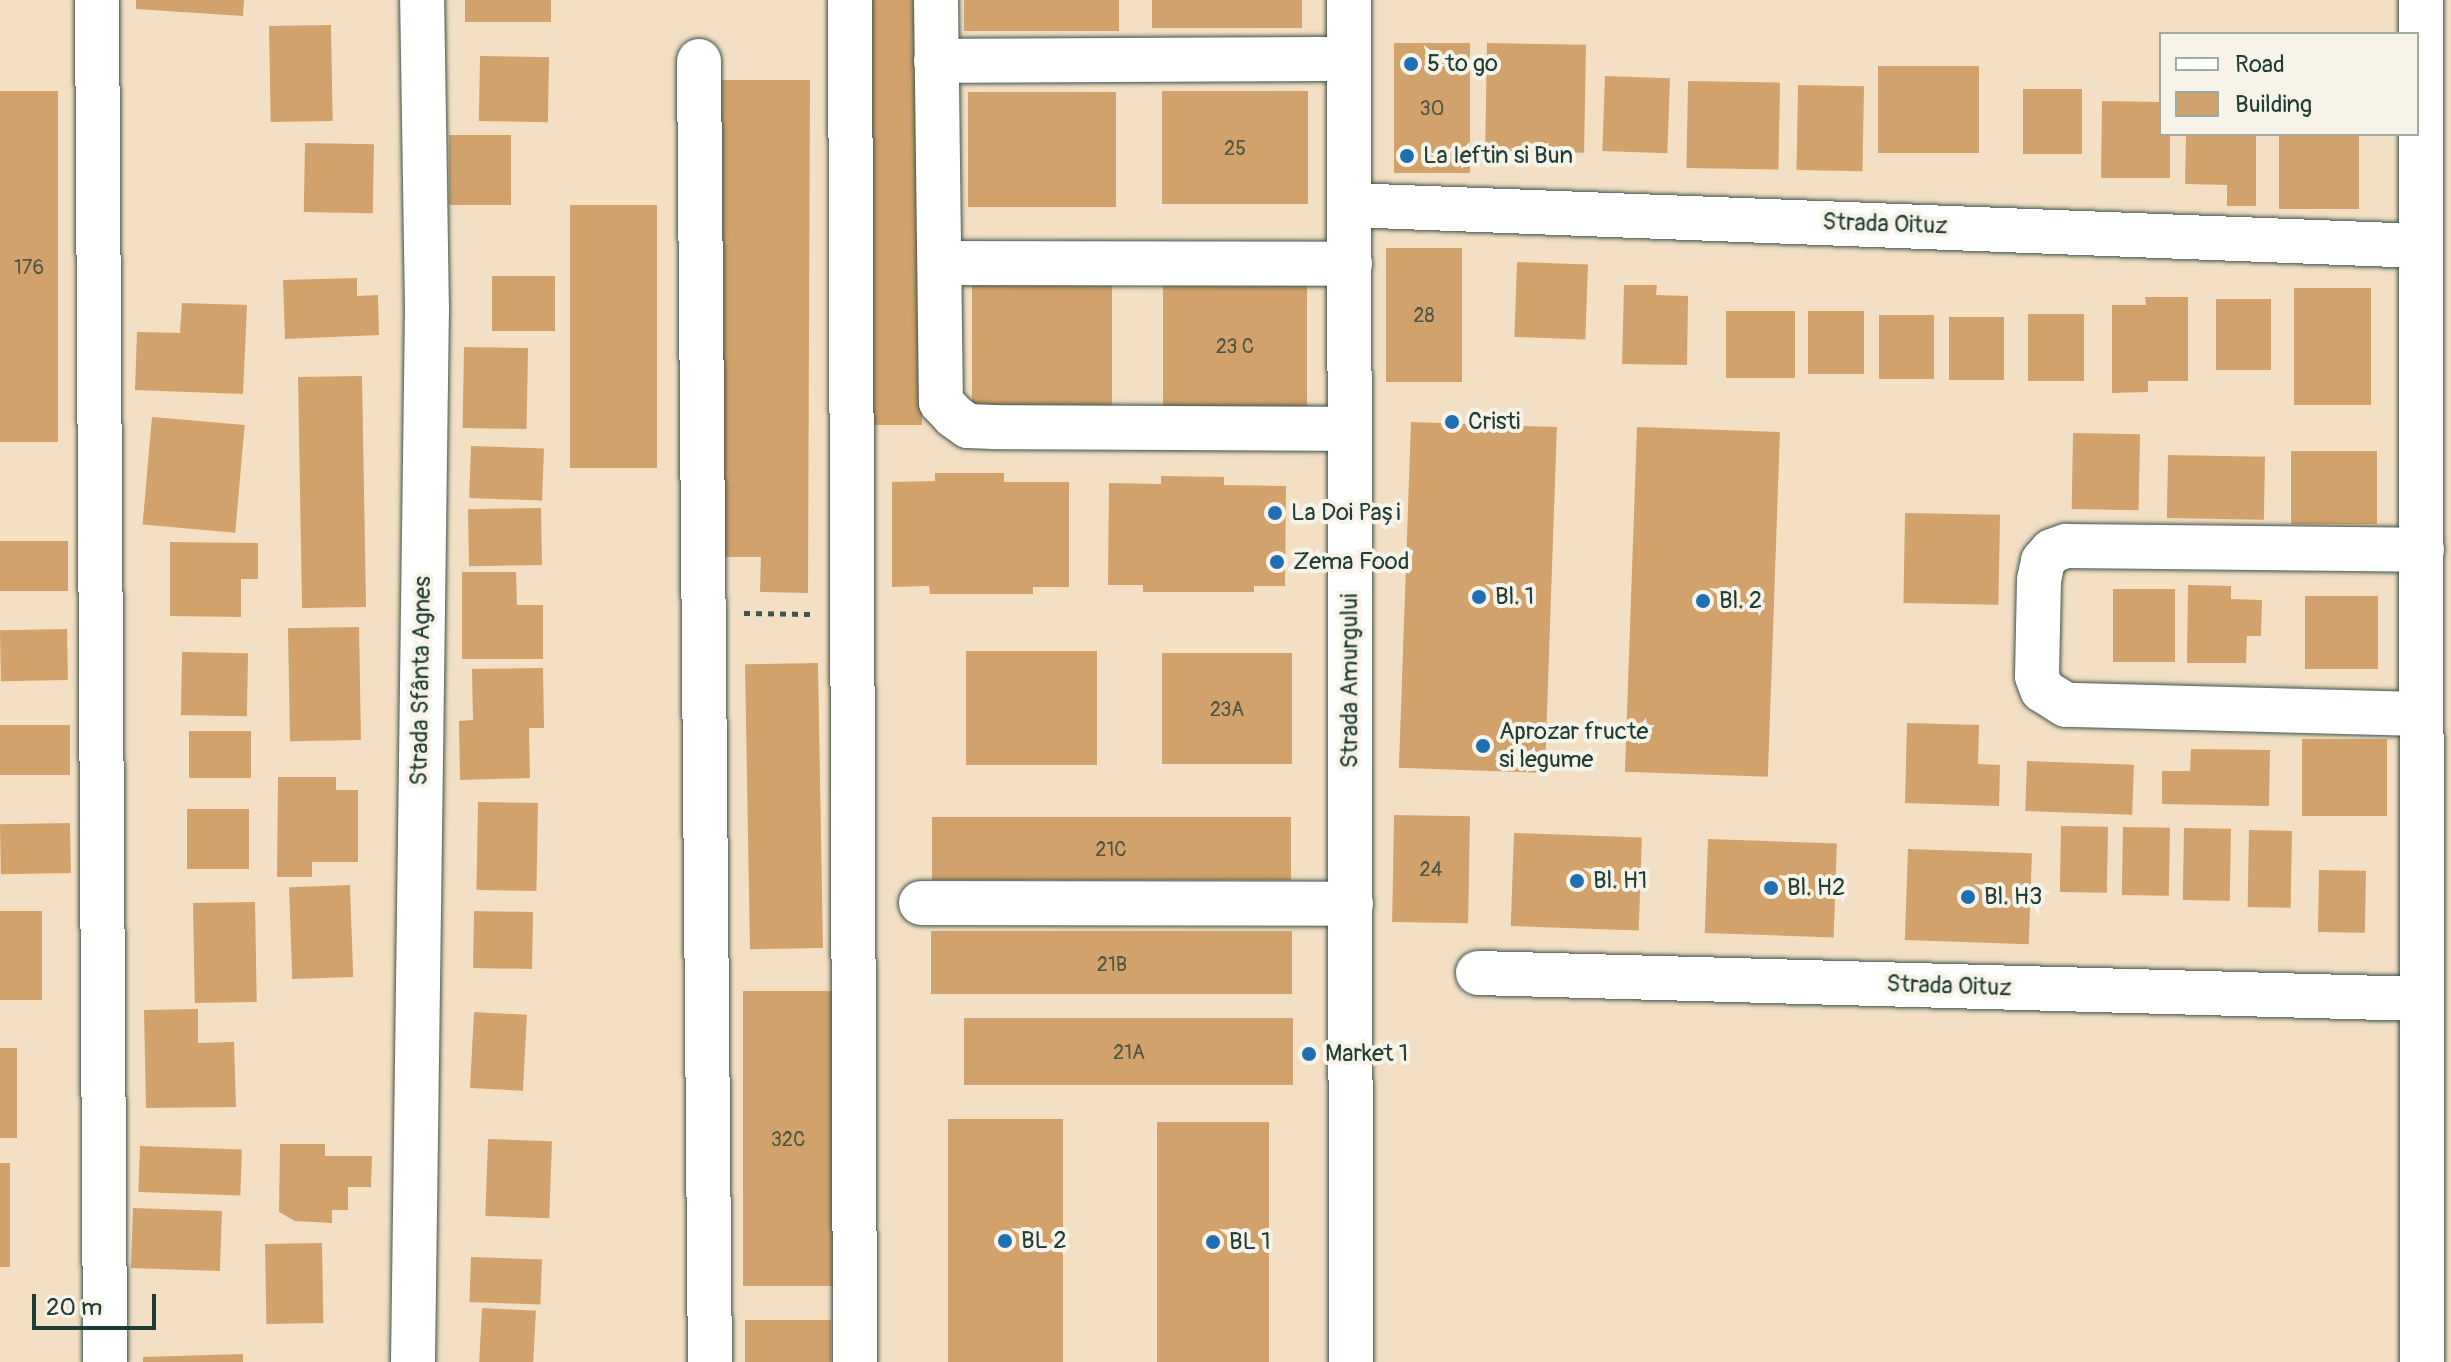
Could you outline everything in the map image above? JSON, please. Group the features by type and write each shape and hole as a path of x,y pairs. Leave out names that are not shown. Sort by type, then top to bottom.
{"street":[{"path":"97,0 105,1362"},
{"name":"Strada Sfânta Agnes","path":"413,1362 427,310 422,0"},
{"path":"850,0 855,614 855,1362"},
{"path":"936,0 941,402 968,426 1350,429"},
{"name":"Strada Amurgului","path":"1349,0 1351,1362"},
{"path":"2421,0 2422,1362"},
{"path":"936,61 1349,59"},
{"path":"699,61 710,1362"},
{"name":"Strada Oituz","path":"1349,205 2421,246"},
{"path":"940,263 1350,264"},
{"path":"2421,714 2066,705 2042,690 2037,676 2039,580 2043,561 2052,551 2066,546 2422,550"},
{"path":"921,903 1351,904"},
{"name":"Strada Oituz","path":"1478,973 2421,999"}],"path":[{"path":"703,612 855,614"}],"building":[{"path":"136,0 244,0 243,16 136,9"},
{"path":"465,0 551,0 551,22 465,22"},
{"path":"862,0 922,0 922,425 862,425"},
{"path":"964,0 1119,0 1119,31 964,31"},
{"path":"1152,0 1302,0 1302,28 1152,28"},
{"path":"331,25 333,121 271,122 269,26"},
{"path":"1394,43 1470,43 1470,173 1394,173"},
{"path":"1487,43 1586,45 1584,153 1485,151"},
{"path":"480,56 549,57 548,122 479,121"},
{"path":"1878,66 1979,66 1979,153 1878,153"},
{"path":"1605,76 1670,78 1667,153 1602,151"},
{"path":"720,80 810,80 808,593 760,592 761,557 719,557"},
{"path":"1688,81 1780,83 1778,170 1686,168"},
{"path":"1798,85 1864,86 1863,171 1797,170"},
{"path":"2023,89 2082,89 2082,154 2023,154"},
{"path":"0,91 58,91 58,442 0,442"},
{"path":"1162,91 1308,91 1308,204 1162,204"},
{"path":"968,92 1116,92 1116,207 968,207"},
{"path":"2102,101 2159,102 2159,136 2170,136 2170,178 2101,178"},
{"path":"449,135 511,135 511,205 449,205"},
{"path":"2186,136 2256,136 2256,206 2227,206 2227,185 2185,184"},
{"path":"2279,136 2359,136 2359,209 2279,209"},
{"path":"305,143 374,144 373,213 304,212"},
{"path":"570,205 657,205 657,468 570,468"},
{"path":"1386,248 1462,248 1462,382 1386,382"},
{"path":"1517,262 1588,264 1585,339 1514,337"},
{"path":"492,276 555,276 555,331 492,331"},
{"path":"357,278 357,296 378,295 379,335 285,339 283,280"},
{"path":"1163,281 1307,281 1307,410 1163,410"},
{"path":"972,282 1112,282 1112,412 972,412"},
{"path":"1624,285 1657,285 1656,295 1688,296 1687,365 1622,364"},
{"path":"2294,288 2371,288 2371,405 2294,405"},
{"path":"2145,297 2188,297 2188,381 2148,381 2148,392 2112,393 2112,305 2146,305"},
{"path":"2216,299 2271,299 2271,370 2216,370"},
{"path":"182,303 247,305 243,394 135,390 137,332 180,333"},
{"path":"1726,311 1795,311 1795,378 1726,378"},
{"path":"1808,311 1864,311 1864,374 1808,374"},
{"path":"2028,314 2084,314 2084,381 2028,381"},
{"path":"1879,315 1934,315 1934,379 1879,379"},
{"path":"1949,317 2004,317 2004,380 1949,380"},
{"path":"464,347 528,348 527,429 463,428"},
{"path":"362,376 366,607 302,608 298,377"},
{"path":"152,417 245,425 235,533 143,525"},
{"name":"Bl. 1","path":"1411,422 1557,427 1545,773 1399,768"},
{"name":"Bl. 2","path":"1637,427 1780,432 1768,777 1625,772"},
{"path":"2073,433 2140,434 2139,510 2072,509"},
{"path":"471,446 544,449 542,501 469,498"},
{"path":"2291,451 2377,451 2377,524 2291,524"},
{"path":"2168,455 2265,457 2264,520 2167,518"},
{"path":"935,473 1004,473 1004,482 1069,482 1069,587 1033,587 1033,594 930,594 929,586 892,587 892,482 935,481"},
{"path":"1161,476 1224,477 1224,485 1286,486 1285,586 1254,586 1254,592 1143,592 1143,585 1108,585 1109,483 1161,484"},
{"path":"541,508 542,565 469,566 468,509"},
{"path":"1905,513 2000,515 1998,605 1903,603"},
{"path":"0,541 68,541 68,591 0,591"},
{"path":"170,542 258,543 258,579 241,579 241,617 170,616"},
{"path":"462,572 516,572 517,605 543,605 543,659 462,659"},
{"path":"2188,585 2231,586 2231,599 2262,600 2261,636 2247,636 2246,663 2187,663"},
{"path":"2113,589 2175,589 2175,662 2113,662"},
{"path":"2305,596 2378,596 2378,669 2305,669"},
{"path":"359,627 361,740 290,741 288,628"},
{"path":"67,629 68,680 1,681 0,630"},
{"path":"966,651 1097,651 1097,765 966,765"},
{"path":"182,652 248,653 247,716 181,715"},
{"path":"1162,653 1292,653 1292,764 1162,764"},
{"path":"818,663 823,948 750,949 745,664"},
{"path":"543,668 544,728 529,728 530,778 460,780 459,721 473,720 472,669"},
{"path":"1907,723 1979,725 1978,764 2000,765 1999,806 1905,803"},
{"path":"0,725 70,725 70,775 0,775"},
{"path":"189,731 251,731 251,778 189,778"},
{"path":"2302,739 2387,739 2387,816 2302,816"},
{"path":"2191,749 2270,750 2269,806 2162,804 2162,771 2190,771"},
{"path":"2027,761 2134,765 2132,815 2025,811"},
{"path":"278,777 336,777 336,790 358,790 358,862 312,862 312,877 277,877"},
{"path":"478,802 538,803 536,891 476,890"},
{"path":"187,809 249,809 249,869 187,869"},
{"path":"1394,815 1470,816 1468,923 1392,922"},
{"path":"932,817 1291,817 1291,880 932,880"},
{"path":"70,823 71,873 1,874 0,824"},
{"path":"2061,826 2108,827 2107,893 2060,892"},
{"path":"2123,827 2170,828 2169,896 2122,895"},
{"path":"2184,828 2231,829 2230,901 2183,900"},
{"path":"2249,830 2292,831 2291,908 2248,907"},
{"name":"Bl. H1","path":"1514,833 1642,837 1639,930 1511,926"},
{"name":"Bl. H2","path":"1708,839 1837,844 1834,937 1705,933"},
{"name":"Bl. H3","path":"1908,849 2032,853 2029,944 1905,940"},
{"path":"2319,870 2366,871 2365,933 2318,932"},
{"path":"350,885 353,977 292,979 289,887"},
{"path":"255,902 257,1002 195,1003 193,903"},
{"path":"0,911 42,911 42,1000 0,1000"},
{"path":"474,911 533,912 532,969 473,968"},
{"path":"931,931 1292,931 1292,994 931,994"},
{"path":"743,991 833,991 833,1286 743,1286"},
{"path":"198,1009 198,1043 234,1042 236,1107 146,1108 144,1010"},
{"path":"474,1012 527,1015 523,1091 470,1088"},
{"path":"964,1018 1293,1018 1293,1085 964,1085"},
{"path":"0,1048 17,1048 17,1138 0,1138"},
{"name":"BL 2","path":"948,1119 1063,1119 1063,1362 948,1362"},
{"name":"BL 1","path":"1157,1122 1269,1122 1269,1362 1157,1362"},
{"path":"488,1139 552,1141 549,1218 485,1216"},
{"path":"280,1144 325,1144 325,1156 372,1156 371,1187 348,1187 348,1210 332,1210 332,1223 295,1221 279,1212"},
{"path":"140,1146 242,1150 240,1196 138,1192"},
{"path":"0,1163 10,1163 10,1267 0,1267"},
{"path":"133,1208 222,1211 220,1271 131,1268"},
{"path":"322,1243 323,1323 266,1324 265,1244"},
{"path":"471,1257 542,1259 540,1304 469,1302"},
{"path":"482,1308 536,1311 533,1362 479,1362"},
{"path":"745,1320 831,1320 831,1362 745,1362"},
{"path":"243,1354 243,1362 143,1362 143,1357"}],"place":[{"name":"5 to go","path":"1411,64"},
{"name":"La Ieftin si Bun","path":"1407,156"},
{"name":"Cristi","path":"1452,422"},
{"name":"La Doi Pași","path":"1275,513"},
{"name":"Zema Food","path":"1277,562"},
{"name":"Bl. 1","path":"1479,597"},
{"name":"Bl. 2","path":"1703,601"},
{"name":"Aprozar fructe si legume","path":"1483,746"},
{"name":"Bl. H1","path":"1577,881"},
{"name":"Bl. H2","path":"1771,888"},
{"name":"Bl. H3","path":"1968,897"},
{"name":"Market 1","path":"1309,1054"},
{"name":"BL 2","path":"1005,1241"},
{"name":"BL 1","path":"1213,1242"}]}
